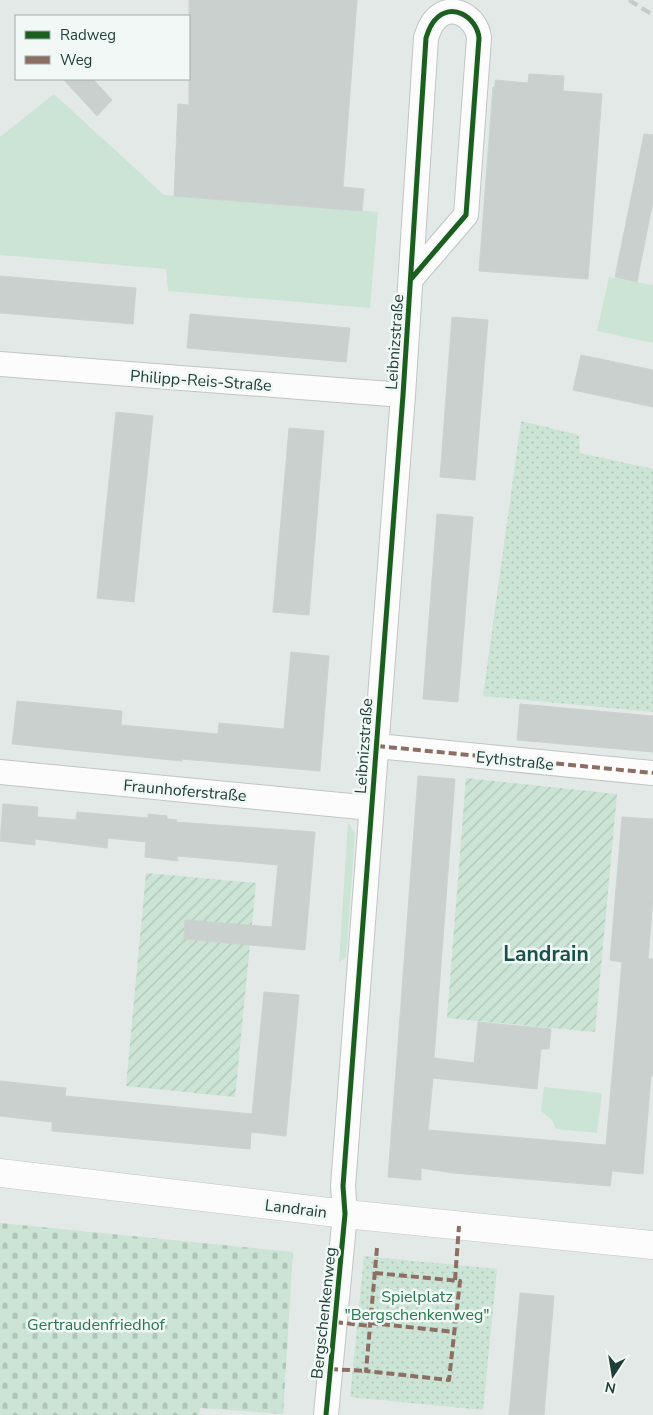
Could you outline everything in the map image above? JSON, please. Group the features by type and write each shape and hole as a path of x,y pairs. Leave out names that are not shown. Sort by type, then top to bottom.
{"street":[{"name":"Leibnizstraße","path":"345,1214 343,1186 411,279 426,38 435,20 441,15 450,12 459,13 467,16 474,23 478,30 479,38 466,215 411,279"},
{"name":"Philipp-Reis-Straße","path":"0,364 402,395"},
{"name":"Eythstraße","path":"377,746 653,774"},
{"name":"Fraunhoferstraße","path":"0,772 371,808"},
{"name":"Landrain","path":"0,1173 345,1214 653,1245"},
{"name":"Bergschenkenweg","path":"326,1415 345,1214"}],"green space":[{"path":"54,94 164,195 378,212 370,308 168,291 166,269 0,255 0,137"},
{"path":"609,277 653,285 653,343 597,331"},
{"path":"521,421 579,435 580,453 653,469 653,712 483,696"},
{"path":"466,778 617,794 595,1032 447,1018"},
{"path":"348,822 355,834 346,957 339,963"},
{"path":"146,873 256,883 235,1097 126,1086"},
{"path":"544,1087 602,1093 597,1133 556,1129 552,1120 541,1111"},
{"name":"Gertraudenfriedhof","path":"0,1223 293,1252 283,1414 200,1408 199,1415 0,1415"},
{"name":"Spielplatz \"Bergschenkenweg\"","path":"364,1256 497,1269 483,1410 350,1397"}],"building":[{"path":"189,0 357,0 343,187 364,189 362,211 174,196 178,104 189,105"},
{"path":"529,74 564,76 563,91 602,94 588,279 479,271 493,87 495,87 495,80 528,83"},
{"path":"64,80 94,80 112,100 97,116"},
{"path":"644,134 653,135 653,201 637,282 615,277"},
{"path":"0,276 136,288 133,324 0,313"},
{"path":"190,314 350,328 346,362 187,348"},
{"path":"452,317 488,320 475,480 440,477"},
{"path":"581,355 653,370 653,407 573,390"},
{"path":"116,412 153,416 134,602 97,598"},
{"path":"289,428 324,431 309,615 273,612"},
{"path":"437,514 473,517 458,702 423,699"},
{"path":"291,652 329,656 320,771 182,759 182,761 12,744 17,701 122,711 121,725 218,734 219,723 284,729"},
{"path":"520,704 653,716 653,752 517,740"},
{"path":"418,776 455,779 434,1058 474,1063 478,1022 551,1029 549,1049 541,1049 537,1089 433,1078 428,1130 606,1145 622,962 610,960 622,817 653,819 653,898 648,959 653,959 653,1076 651,1076 643,1174 612,1171 610,1186 453,1173 421,1168 421,1180 388,1177"},
{"path":"3,804 38,807 37,817 76,820 77,812 148,818 148,814 167,816 167,819 177,820 176,822 315,832 305,950 184,939 185,920 272,927 278,865 177,856 178,861 145,857 146,842 108,838 107,848 35,839 35,845 0,841"},
{"path":"264,992 299,995 286,1136 251,1132 250,1149 52,1131 52,1122 0,1116 0,1081 66,1088 65,1096 252,1114"},
{"path":"520,1293 554,1296 544,1415 509,1415"}],"railway":[{"path":"629,0 653,15"}],"marked path":[{"path":"377,746 653,773"},
{"path":"455,1280 459,1226"},
{"path":"375,1273 460,1281 449,1380 366,1371 377,1248"},
{"path":"335,1322 370,1326"},
{"path":"370,1323 455,1332"},
{"path":"330,1369 366,1371"}],"cycle path":[{"path":"326,1415 345,1214 343,1186 403,395 426,38 430,26 441,14 455,12 462,14 474,24 479,38 466,215 411,279"}],"district":[{"name":"Landrain","path":"546,954"}]}
